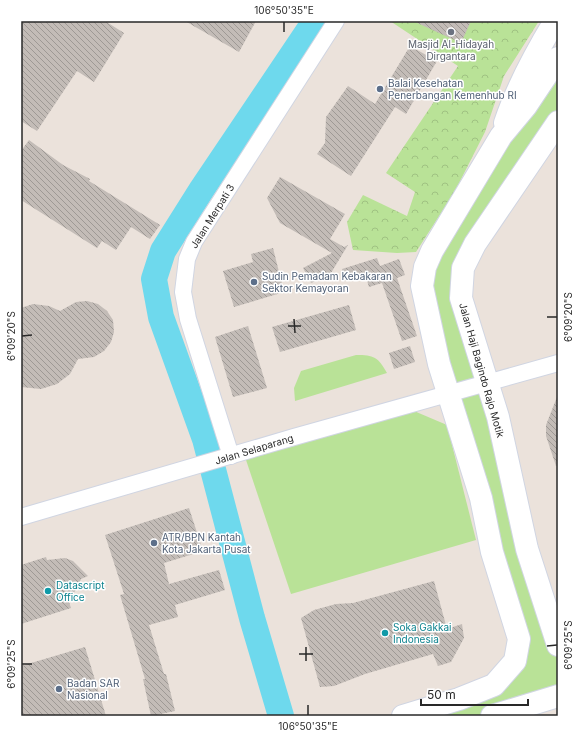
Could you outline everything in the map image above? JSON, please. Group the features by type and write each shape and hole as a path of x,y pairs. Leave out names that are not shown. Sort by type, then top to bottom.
{"main road":[{"path":"501,136 516,94 535,54 555,21"},
{"path":"403,716 459,699 494,685 515,661 518,639 492,552 481,498 439,364 422,286 425,267 432,252 501,136 526,106 558,58"},
{"name":"Jalan Haji Bagindo Rajo Motik","path":"557,642 528,549 498,417 461,298 462,268 475,244 558,122"},
{"path":"492,716 558,696"}],"street":[{"name":"Jalan Merpati 3","path":"231,456 188,319 183,292 187,259 194,242 336,21"},
{"name":"Jalan Selaparang","path":"21,517 558,363"}],"green space":[{"path":"390,21 539,21 504,76 485,132 454,193 416,252 397,253 353,250 347,222 363,195 407,216 415,192 386,173 458,66"},
{"path":"558,58 558,122 463,268 558,644 558,696 488,716 403,716 441,704 515,661 422,286"},
{"path":"356,355 371,356 375,358 381,363 387,373 295,401 294,388 301,371"},
{"path":"414,411 447,425 476,540 291,594 245,457"}],"building":[{"path":"21,21 105,21 124,33 94,82 77,71 37,131 21,121"},
{"path":"185,21 256,21 239,52"},
{"name":"Masjid Al-Hidayah Dirgantara","path":"413,21 471,21 461,43"},
{"path":"410,46 437,61 406,114 395,107 351,176 317,154 325,143 326,117 348,86 375,104"},
{"path":"29,140 63,165 90,179 89,181 160,225 150,239 131,227 116,250 102,241 97,248 21,200 21,151"},
{"path":"280,177 345,214 330,239 344,247 348,245 331,273 311,283 303,268 332,253 280,223 267,198"},
{"name":"Sudin Pemadam Kebakaran Sektor Kemayoran","path":"273,248 284,292 234,307 223,271 253,262 251,254"},
{"path":"377,258 380,266 399,259 405,275 397,278 417,336 402,341 382,283 369,287 365,274 345,281 342,269"},
{"path":"87,301 98,304 107,311 113,320 114,332 111,342 104,351 94,357 78,359 70,374 57,384 41,389 21,387 21,308 33,304 49,306 60,311 76,302"},
{"path":"349,305 356,330 280,352 272,327"},
{"path":"248,326 267,388 233,397 215,337"},
{"path":"410,346 415,362 394,369 389,353"},
{"path":"557,397 558,465 556,466 546,436 546,425"},
{"path":"189,508 203,551 164,563 169,584 219,570 225,590 175,605 178,617 149,625 164,674 166,674 175,711 151,716 143,679 145,679 120,595 124,594 105,535"},
{"name":"Datascript Office","path":"46,557 47,560 65,558 73,561 88,576 81,579 77,589 68,599 71,608 21,624 21,565"},
{"name":"Soka Gakkai Indonesia","path":"434,581 447,629 462,624 464,638 451,662 438,666 433,654 365,674 334,686 320,687 301,618 314,610 336,604 353,603"},
{"name":"Badan SAR Nasional","path":"85,647 106,716 21,716 21,666"}],"waterway":[{"path":"281,716 252,618 205,439 161,317 154,279 163,251 202,189 315,21"}],"place":[{"name":"Masjid Al-Hidayah Dirgantara","path":"451,32"},
{"name":"Balai Kesehatan Penerbangan Kemenhub RI","path":"380,89"},
{"name":"Sudin Pemadam Kebakaran Sektor Kemayoran","path":"254,282"},
{"name":"ATR/BPN Kantah Kota Jakarta Pusat","path":"154,543"},
{"name":"Datascript Office","path":"48,591"},
{"name":"Soka Gakkai Indonesia","path":"385,633"},
{"name":"Badan SAR Nasional","path":"59,689"}]}
